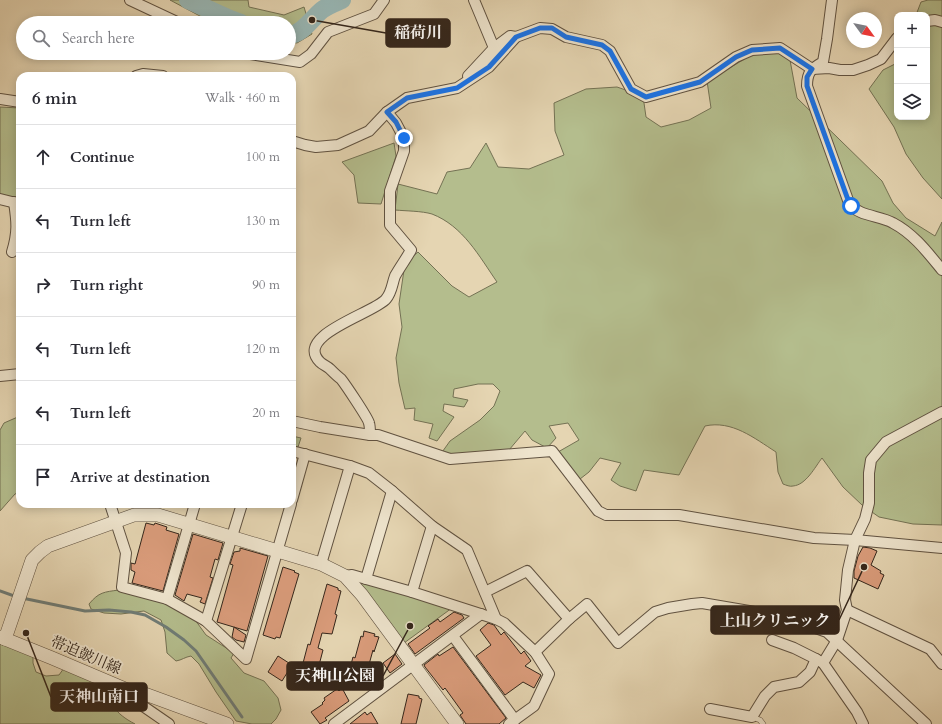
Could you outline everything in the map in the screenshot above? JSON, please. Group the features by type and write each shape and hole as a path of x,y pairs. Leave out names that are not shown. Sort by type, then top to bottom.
{"street":[{"path":"130,0 164,16"},
{"path":"288,60 300,62 311,54 328,32 374,14 384,0"},
{"path":"474,0 494,48"},
{"path":"832,0 827,39 822,62 812,69 807,77 807,86 849,203 857,210 892,222 908,232 942,270"},
{"path":"930,21 942,22"},
{"path":"296,143 305,146 316,147 338,145 369,131 387,112 407,98 457,88 489,67 516,37 540,28 552,28 566,37 602,45 610,51 631,89 646,97 700,82 736,57 752,50 780,48 812,69 829,68 853,70 868,65 881,58 894,42"},
{"path":"457,88 494,48 510,36 516,37"},
{"path":"0,99 16,101"},
{"path":"370,435 369,422 342,380 320,362 315,356 315,350 318,339 324,334 352,318 374,308 386,299 393,286 395,278 411,250 390,225 390,191 404,151 404,138 396,122 387,112"},
{"path":"0,199 16,203"},
{"path":"12,252 16,232"},
{"path":"0,376 16,374"},
{"path":"710,708 752,717 765,696 774,687 799,682 820,661 837,640 846,610 845,600 848,570 855,540 867,514 869,503 868,473 871,460 886,442 942,412"},
{"path":"296,422 320,427 384,436 450,459 552,451 598,511 606,514 679,515 814,538 942,548"},
{"path":"296,452 350,466 369,473 392,490 432,526 467,550 496,619"},
{"path":"296,486 305,454"},
{"path":"321,564 350,466"},
{"path":"366,579 392,490"},
{"path":"111,508 126,553 122,587 167,600 206,621 246,659 290,508"},
{"path":"167,600 194,508"},
{"path":"206,621 241,508"},
{"path":"3,638 32,560 40,552 48,546 134,516 158,516 321,564 345,576 362,595 457,724"},
{"path":"412,592 432,526"},
{"path":"485,592 527,571 569,619"},
{"path":"345,576 352,575 412,592 496,619 504,623 534,652 549,674 534,706 512,722 453,636"},
{"path":"534,652 587,604 618,643 655,612 668,608 702,603 749,611 790,619 827,632 926,724"},
{"path":"846,610 930,649 942,664"},
{"path":"334,724 481,614"},
{"name":"帯迫皷川線","path":"3,638 125,689 145,694 227,724"},
{"path":"772,640 794,648 820,661 838,684 857,712 863,724"},
{"path":"125,689 140,704 169,724"}],"lane":[{"path":"752,717 760,720 763,724"}],"green space":[{"path":"170,0 248,0 249,7 284,15 304,7 312,34 296,43 296,16 200,16"},
{"path":"928,0 942,0 942,199 923,178 906,154 894,127 869,89 883,70 894,64 894,120 930,120 930,12 917,12 921,2"},
{"path":"755,53 778,53 790,60 797,98 882,181 893,203 906,218 935,236 942,222 942,525 913,524 879,517 862,505 843,487 822,458 810,475 798,485 788,486 783,484 778,472 776,452 751,436 734,428 724,426 705,426 679,475 644,470 636,491 620,486 611,480 621,463 600,458 589,472 580,479 558,452 579,440 568,423 549,426 556,438 547,448 532,440 525,431 509,450 440,455 450,441 480,420 494,406 500,391 493,384 478,384 454,389 453,397 468,400 464,407 444,404 443,411 454,417 437,441 429,438 433,424 414,420 415,408 405,409 399,383 396,358 402,327 399,304 405,263 418,252 452,286 469,297 497,282 477,252 453,226 432,214 395,210 398,184 437,194 447,172 470,168 486,143 498,167 529,169 564,155 555,131 554,103 586,89 617,87 643,96 646,117 661,127 689,120 711,108 707,81"},
{"path":"0,107 16,108 16,205 0,203"},
{"path":"394,143 396,156 381,204 358,203 354,175 342,162"},
{"path":"16,418 16,494 0,511 0,430 4,423"},
{"path":"296,437 301,438 296,450"},
{"path":"362,580 452,608 404,643 360,583"},
{"path":"119,590 166,601 193,617 206,635 234,653 231,658 244,673 264,681 278,698 281,710 276,719 271,724 252,724 236,721 199,664 191,656 176,661 167,653 165,632 161,620 144,611 121,614 104,613 91,609 89,604 99,595 106,592"},
{"path":"0,642 33,656 33,663 36,672 46,676 59,675 64,668 102,684 108,697 118,712 135,724 0,724"}],"building":[{"path":"146,523 154,525 155,523 167,527 166,530 179,534 163,591 132,583 135,572 131,570 131,563 135,564"},
{"path":"193,534 223,543 218,560 215,559 210,577 213,578 205,604 200,602 202,598 187,594 184,601 175,595"},
{"path":"863,547 877,551 871,565 881,571 880,573 884,575 878,589 854,578 854,571 858,556"},
{"path":"240,548 268,556 247,631 217,622 233,565 230,564 234,552 240,551"},
{"path":"283,567 299,574 280,638 276,637 275,639 263,635"},
{"path":"327,584 338,588 338,590 341,591 335,614 337,615 332,634 322,633 318,648 323,650 318,669 313,668 312,670 302,667 308,644 310,645"},
{"path":"454,612 462,615 464,618 415,654 408,644 430,628 428,626 438,619 440,622"},
{"path":"488,623 494,625 501,635 504,632 521,654 524,651 531,661 525,666 541,675 534,688 523,682 505,695 476,656 491,645 480,630"},
{"path":"234,627 246,635 244,642 236,640 232,637"},
{"path":"364,631 375,634 374,636 379,637 374,652 373,650 365,679 360,679 350,676 351,672 349,672 353,657 355,658 361,636 363,637"},
{"path":"453,647 506,718 499,724 466,724 460,715 463,713 445,688 443,690 425,667 424,665 438,654 439,656"},
{"path":"395,654 402,664 390,673 383,663"},
{"path":"278,656 292,665 282,681 268,672"},
{"path":"342,688 349,701 325,718 327,720 320,724 311,712 323,704 322,703 325,700 324,698 337,689 339,691"},
{"path":"408,694 419,696 419,698 422,699 416,724 401,724"},
{"path":"365,712 367,715 371,712 378,724 350,724"}],"waterway":[{"path":"188,0 223,16"},
{"path":"296,33 307,26 318,13 342,0"},
{"path":"0,591 17,597"},
{"path":"22,598 85,611 109,610 145,615 166,627 196,651 242,717"}],"place":[{"name":"稲荷川","path":"312,20"},
{"name":"上山クリニック","path":"864,567"},
{"name":"天神山公園","path":"410,626"},
{"name":"天神山南口","path":"26,633"}],"route":[{"path":"404,138 396,122 387,112 407,98 457,88 489,67 516,37 540,28 552,28 566,37 602,45 610,51 631,89 646,97 700,82 736,57 752,50 780,48 812,69 807,77 807,86 851,206"}]}
